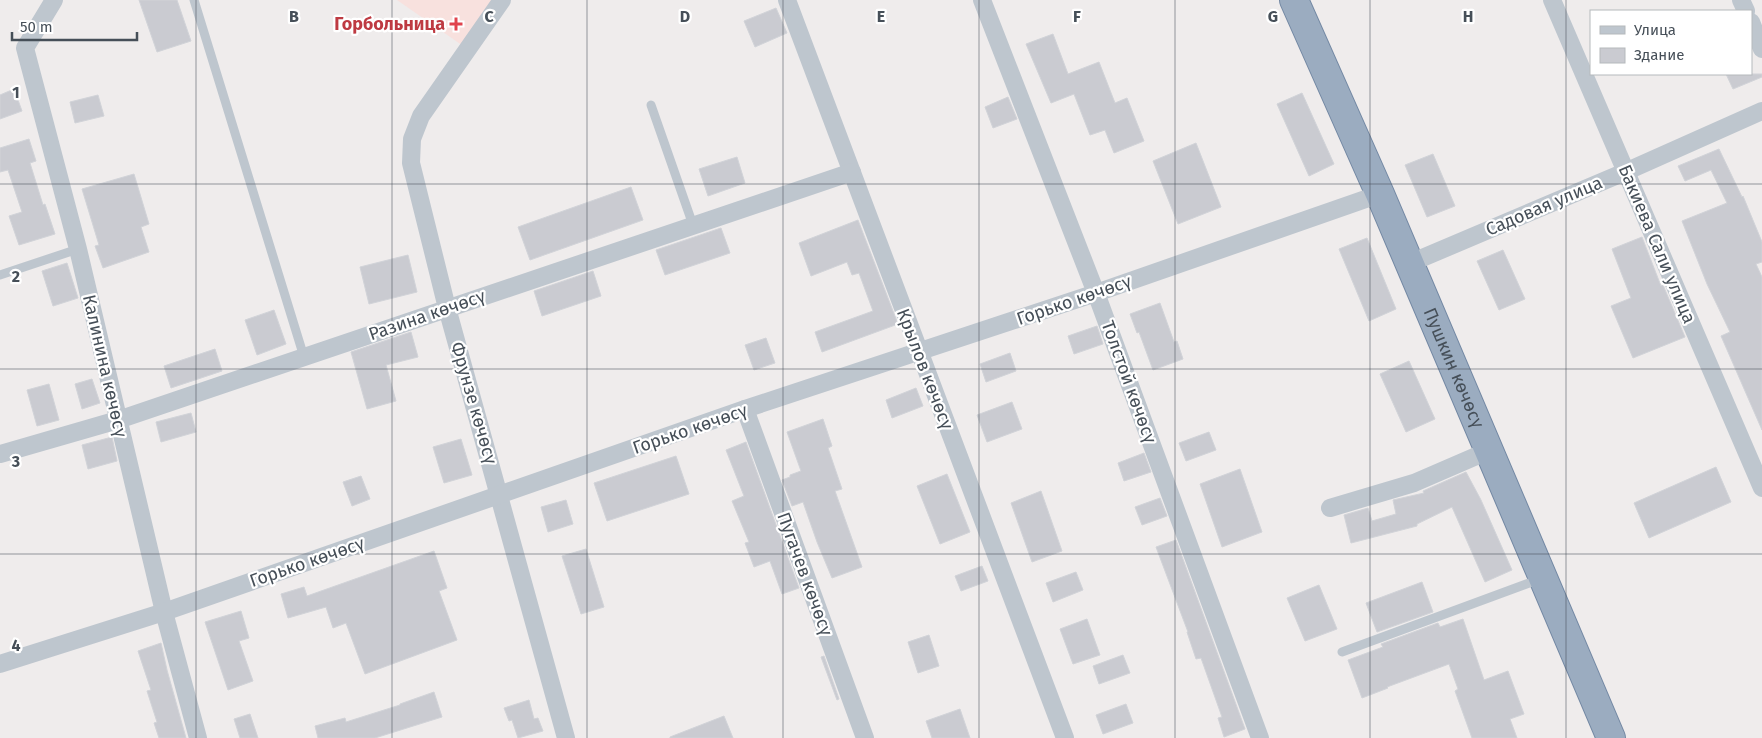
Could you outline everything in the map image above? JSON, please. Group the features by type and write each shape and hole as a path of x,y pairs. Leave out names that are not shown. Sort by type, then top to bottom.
{"highway":[{"name":"Пушкин көчөсү","path":"1294,0 1380,194 1408,264 1611,738"}],"street":[{"name":"Калинина көчөсү","path":"54,0 24,48 78,249 164,612 198,738"},
{"name":"Фрунзе көчөсү","path":"502,0 421,116 412,139 410,163 447,308 566,738"},
{"name":"Крылов көчөсү","path":"787,0 1065,738"},
{"name":"Толстой көчөсү","path":"982,0 1096,293 1260,738"},
{"name":"Бакиева Сали улица","path":"1552,0 1762,488"},
{"path":"1752,24 1762,49"},
{"name":"Садовая улица","path":"1408,264 1625,172 1762,111"},
{"name":"Разина көчөсү","path":"0,454 118,420 852,172"},
{"name":"Горько көчөсү","path":"0,664 164,612 745,410 1096,293 1380,194"},
{"name":"Пугачев көчөсү","path":"745,410 865,738"},
{"path":"1330,508 1414,482 1488,451"}],"lane":[{"path":"194,0 304,357"},
{"path":"651,105 693,225"},
{"path":"0,275 78,249"},
{"path":"1342,652 1542,578"}],"shaded area":[{"name":"Горбольница","path":"397,0 498,0 466,48"}],"building":[{"path":"139,0 177,0 191,41 157,52"},
{"path":"776,8 787,33 755,47 744,21"},
{"path":"1053,34 1068,74 1099,62 1115,103 1127,98 1144,141 1114,153 1105,130 1090,135 1074,94 1051,103 1026,44"},
{"path":"1762,74 1762,77 1733,89 1726,75"},
{"path":"14,89 22,111 0,119 0,95"},
{"path":"1302,93 1334,164 1309,176 1277,104"},
{"path":"98,95 104,116 75,123 70,102"},
{"path":"1008,97 1017,119 993,128 985,107"},
{"path":"29,139 36,161 30,163 43,205 45,204 55,234 19,245 9,216 22,212 8,170 0,172 0,148"},
{"path":"1196,143 1221,207 1178,224 1153,161"},
{"path":"1719,149 1743,196 1762,242 1762,262 1756,264 1762,277 1762,430 1721,336 1730,332 1707,284 1682,221 1727,203 1711,170 1685,181 1678,166"},
{"path":"1433,154 1455,206 1427,217 1405,165"},
{"path":"737,157 745,183 708,196 699,169"},
{"path":"134,174 149,224 141,227 149,252 103,268 95,246 99,245 82,189"},
{"path":"631,187 643,220 530,260 518,227"},
{"path":"858,220 898,324 822,352 815,332 873,311 859,273 852,275 847,262 811,276 799,243"},
{"path":"721,228 730,253 665,275 656,250"},
{"path":"1642,237 1661,286 1663,285 1685,337 1633,358 1611,306 1631,298 1612,249"},
{"path":"1367,238 1396,309 1369,321 1339,249"},
{"path":"1503,250 1525,299 1499,310 1477,261"},
{"path":"408,255 417,292 369,304 360,267"},
{"path":"67,263 78,298 53,306 42,271"},
{"path":"593,271 601,296 542,316 534,291"},
{"path":"1160,303 1174,342 1177,341 1183,359 1153,370 1130,314"},
{"path":"274,310 286,344 257,355 245,320"},
{"path":"1097,326 1103,344 1074,354 1068,336"},
{"path":"411,332 418,357 386,365 396,401 367,409 351,352"},
{"path":"766,338 775,363 754,370 745,345"},
{"path":"215,349 222,371 171,388 164,366"},
{"path":"1010,353 1016,371 986,382 980,364"},
{"path":"1409,361 1435,419 1406,432 1380,374"},
{"path":"92,379 100,403 82,409 75,384"},
{"path":"49,384 59,420 37,426 27,390"},
{"path":"916,388 923,406 892,418 886,400"},
{"path":"1012,402 1022,429 987,442 977,415"},
{"path":"191,413 196,432 161,442 156,422"},
{"path":"823,419 832,446 828,448 842,489 835,491 862,567 832,578 803,502 792,506 782,480 801,471 787,432"},
{"path":"1209,432 1216,450 1186,461 1179,443"},
{"path":"112,437 117,461 88,469 82,445"},
{"path":"461,439 472,475 444,483 433,447"},
{"path":"746,442 799,588 782,594 770,561 754,567 745,543 749,542 732,501 744,496 726,450"},
{"path":"1144,453 1151,472 1124,481 1118,463"},
{"path":"676,456 689,494 607,521 594,483"},
{"path":"1716,467 1731,502 1649,538 1634,503"},
{"path":"1240,469 1262,532 1222,547 1200,484"},
{"path":"1466,472 1481,500 1512,570 1485,582 1452,507 1417,524 1417,526 1351,543 1344,515 1368,508 1372,521 1396,514 1393,500 1424,493 1423,491"},
{"path":"947,474 970,532 940,544 917,486"},
{"path":"361,476 370,499 352,506 343,482"},
{"path":"1041,491 1062,551 1032,562 1011,503"},
{"path":"1160,498 1167,516 1142,525 1135,507"},
{"path":"566,500 573,524 548,532 541,507"},
{"path":"1176,540 1245,729 1224,737 1218,718 1222,717 1201,658 1196,659 1188,632 1156,547"},
{"path":"586,549 604,607 581,614 562,556"},
{"path":"434,551 447,588 439,591 457,640 365,674 346,623 333,628 326,607 288,618 281,594 304,587 307,596"},
{"path":"982,566 988,581 961,591 955,576"},
{"path":"1076,572 1083,590 1053,602 1046,583"},
{"path":"1422,582 1433,612 1377,632 1366,603"},
{"path":"1319,585 1337,629 1305,641 1287,598"},
{"path":"241,611 249,638 239,641 253,681 228,690 205,622"},
{"path":"1087,619 1100,655 1073,664 1060,629"},
{"path":"1463,619 1484,680 1508,671 1524,714 1510,719 1517,738 1472,738 1455,691 1458,689 1449,664 1362,698 1348,660 1383,647 1381,644 1438,623 1440,627"},
{"path":"929,635 939,666 918,673 908,642"},
{"path":"161,643 186,738 159,738 154,723 157,722 147,691 151,690 138,651"},
{"path":"1123,655 1130,673 1099,684 1093,666"},
{"path":"824,656 839,699 837,700 821,657"},
{"path":"434,692 442,717 375,738 318,738 315,726 345,718 346,722"},
{"path":"529,700 534,719 538,718 543,731 518,738 512,720 509,721 504,708"},
{"path":"1126,704 1133,723 1103,734 1096,715"},
{"path":"960,709 970,738 932,738 926,721"},
{"path":"250,714 258,738 240,738 234,719"},
{"path":"724,716 733,738 670,738 670,737"}],"place":[{"name":"Горбольница","path":"456,24"}]}
